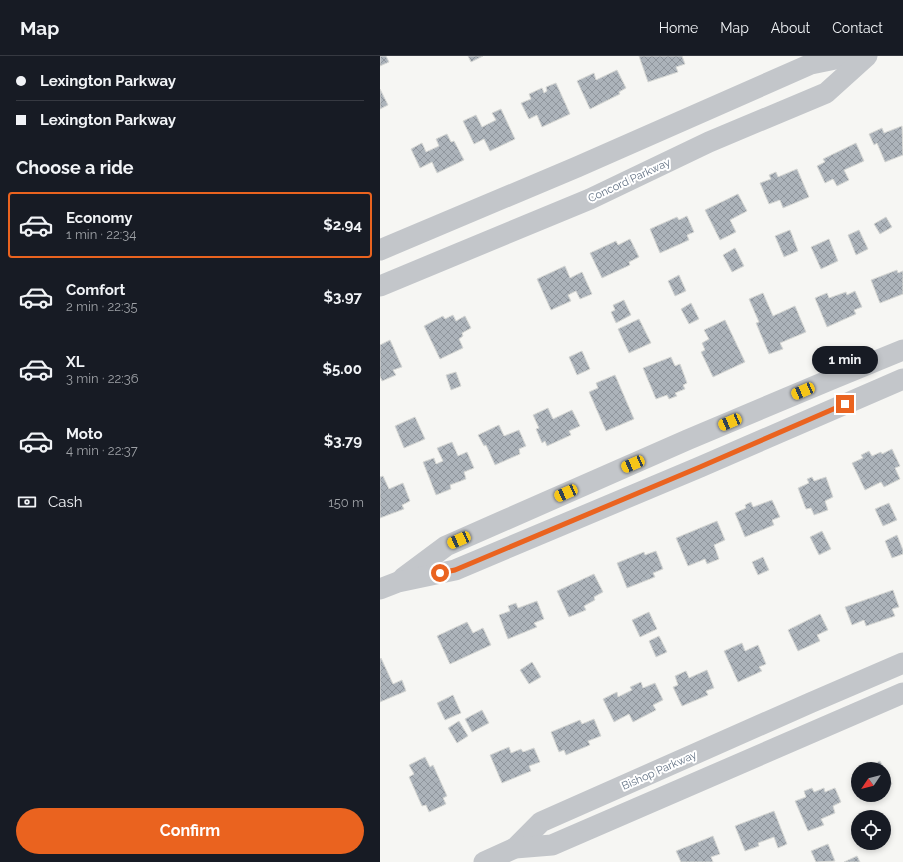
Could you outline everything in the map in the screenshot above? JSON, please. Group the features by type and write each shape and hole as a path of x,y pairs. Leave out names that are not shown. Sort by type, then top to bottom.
{"street":[{"path":"380,250 577,167 811,64 850,56"},
{"name":"Concord Parkway","path":"380,286 590,199 709,142 826,93 867,56"},
{"path":"577,167 590,199"},
{"path":"389,586 446,546 687,440 903,350"},
{"path":"389,586 455,570 700,467 903,379"},
{"path":"687,440 700,467"},
{"name":"Bishop Parkway","path":"484,862 515,848 542,822 903,663"},
{"name":"Bishop Parkway","path":"515,848 552,845 903,693"},
{"path":"810,703 821,728"}],"building":[{"path":"380,56 386,56 389,62 380,66"},
{"path":"468,56 483,56 471,62"},
{"path":"639,56 682,56 685,64 676,67 678,72 648,82"},
{"path":"617,70 626,88 619,92 620,94 590,109 577,81 594,73 596,80"},
{"path":"556,83 570,114 542,127 537,115 529,119 521,103 531,99 529,94 542,88 544,93 547,91 546,87"},
{"path":"380,89 388,105 380,109"},
{"path":"501,109 515,139 490,151 484,139 474,144 463,121 476,115 482,127 496,120 492,113"},
{"path":"902,126 903,155 885,162 877,143 874,145 869,134 882,128 884,133"},
{"path":"447,134 451,142 454,141 464,160 437,173 432,162 420,168 411,149 422,143 426,152 439,146 436,139"},
{"path":"856,143 864,161 844,170 849,180 837,186 833,179 825,183 817,166 825,162 823,159"},
{"path":"797,169 809,197 783,208 780,200 769,204 760,183 771,179 769,175 776,172 778,177"},
{"path":"738,194 747,211 730,220 736,232 720,240 705,210"},
{"path":"687,216 694,232 687,235 689,240 660,253 650,229 677,217 679,220"},
{"path":"886,217 892,227 880,234 874,224"},
{"path":"790,230 798,251 784,257 775,236"},
{"path":"859,230 868,249 856,255 848,235"},
{"path":"630,239 639,257 629,262 630,265 602,278 590,253 616,241 618,245"},
{"path":"829,239 838,261 821,269 811,247"},
{"path":"735,248 744,266 732,272 723,255"},
{"path":"565,266 570,278 582,272 592,294 580,299 576,291 568,295 571,301 551,310 537,279"},
{"path":"897,270 898,273 903,271 903,294 880,303 871,280"},
{"path":"679,275 686,291 675,296 668,281"},
{"path":"855,291 862,307 854,310 856,314 827,327 815,298 827,293 829,298 846,292 847,295"},
{"path":"763,293 773,316 795,306 806,332 780,343 783,349 769,354 756,323 759,322 749,299"},
{"path":"624,300 631,315 616,323 611,312 615,310 613,305"},
{"path":"691,303 699,319 689,324 681,309"},
{"path":"453,315 456,321 465,316 471,328 462,333 463,336 459,339 463,348 440,359 424,326 443,316 445,319"},
{"path":"639,319 651,343 629,353 618,329"},
{"path":"725,320 745,362 713,377 701,352 705,350 702,343 709,339 704,330"},
{"path":"390,340 402,367 393,370 396,375 382,381 380,376 380,345"},
{"path":"582,351 590,369 577,375 569,357"},
{"path":"671,357 675,366 680,364 687,383 683,385 685,389 675,393 677,396 669,399 667,395 656,399 643,368"},
{"path":"456,372 461,386 451,390 446,375"},
{"path":"615,375 634,419 606,431 589,392 598,388 596,383"},
{"path":"548,408 553,419 572,410 580,426 569,431 571,435 547,446 545,441 542,443 536,429 539,428 533,415"},
{"path":"415,417 425,439 404,448 395,426"},
{"path":"499,425 504,436 519,430 526,446 519,449 520,454 495,465 486,445 484,446 478,435"},
{"path":"452,442 458,456 467,452 474,468 464,472 466,479 450,485 451,489 436,495 423,462 434,458 436,464 443,461 437,448"},
{"path":"892,449 900,466 895,468 900,479 884,487 881,482 865,490 852,463 863,458 861,455 869,451 872,456 881,452 882,454"},
{"path":"383,476 389,489 403,483 410,501 402,505 404,509 380,518 380,477"},
{"path":"812,477 814,481 826,477 833,497 825,501 828,510 814,515 811,508 806,509 798,488 809,483 807,479"},
{"path":"772,500 780,517 772,520 774,525 745,537 735,513 746,508 745,505 751,502 753,507"},
{"path":"889,503 897,520 883,526 875,509"},
{"path":"717,521 725,540 714,545 719,559 707,564 705,559 688,566 676,538"},
{"path":"822,531 831,549 819,555 810,537"},
{"path":"897,535 903,550 903,554 892,558 885,541"},
{"path":"656,551 663,569 653,573 655,577 627,588 617,563 644,552 645,555"},
{"path":"763,557 769,570 758,575 752,562"},
{"path":"594,574 603,592 594,597 595,600 584,606 586,610 569,617 557,591"},
{"path":"893,590 899,607 892,609 895,616 866,626 864,620 852,625 845,607"},
{"path":"537,601 544,619 534,623 537,627 508,639 499,615 510,611 508,606 516,603 518,608"},
{"path":"649,612 657,629 640,637 632,620"},
{"path":"820,614 828,630 817,635 820,641 798,651 788,630"},
{"path":"467,622 473,633 483,628 491,645 450,664 437,636"},
{"path":"659,636 667,652 656,657 649,641"},
{"path":"742,643 745,651 758,645 766,664 759,667 762,671 738,682 724,651"},
{"path":"381,658 393,684 402,680 406,691 380,702 380,659"},
{"path":"532,662 541,677 529,684 520,670"},
{"path":"707,670 714,688 706,691 708,695 682,706 673,687 678,685 675,676 686,671 689,678"},
{"path":"641,682 643,688 655,683 663,700 653,705 656,710 633,722 629,714 614,722 603,699 617,692 618,697 632,690 630,687"},
{"path":"453,695 461,713 445,720 437,703"},
{"path":"482,710 489,723 472,732 465,719"},
{"path":"594,719 601,736 588,741 590,745 566,755 564,750 559,752 551,732 580,720 582,724"},
{"path":"459,721 468,736 457,743 448,728"},
{"path":"509,747 511,753 521,749 523,752 534,748 540,762 529,766 531,771 502,783 490,755"},
{"path":"425,757 430,767 433,765 447,796 443,798 446,804 429,812 426,805 422,806 409,777 414,774 409,765"},
{"path":"812,788 814,792 824,788 825,792 835,788 841,802 833,806 835,813 821,819 824,825 808,831 795,801 806,797 804,791"},
{"path":"774,811 787,844 778,848 774,837 758,843 759,846 745,851 735,826"},
{"path":"713,836 720,854 711,857 713,862 681,862 676,851"},
{"path":"828,844 835,861 816,862 811,851"},
{"path":"857,856 860,862 844,862"}],"route":[{"path":"440,573 455,570 845,404"}]}
